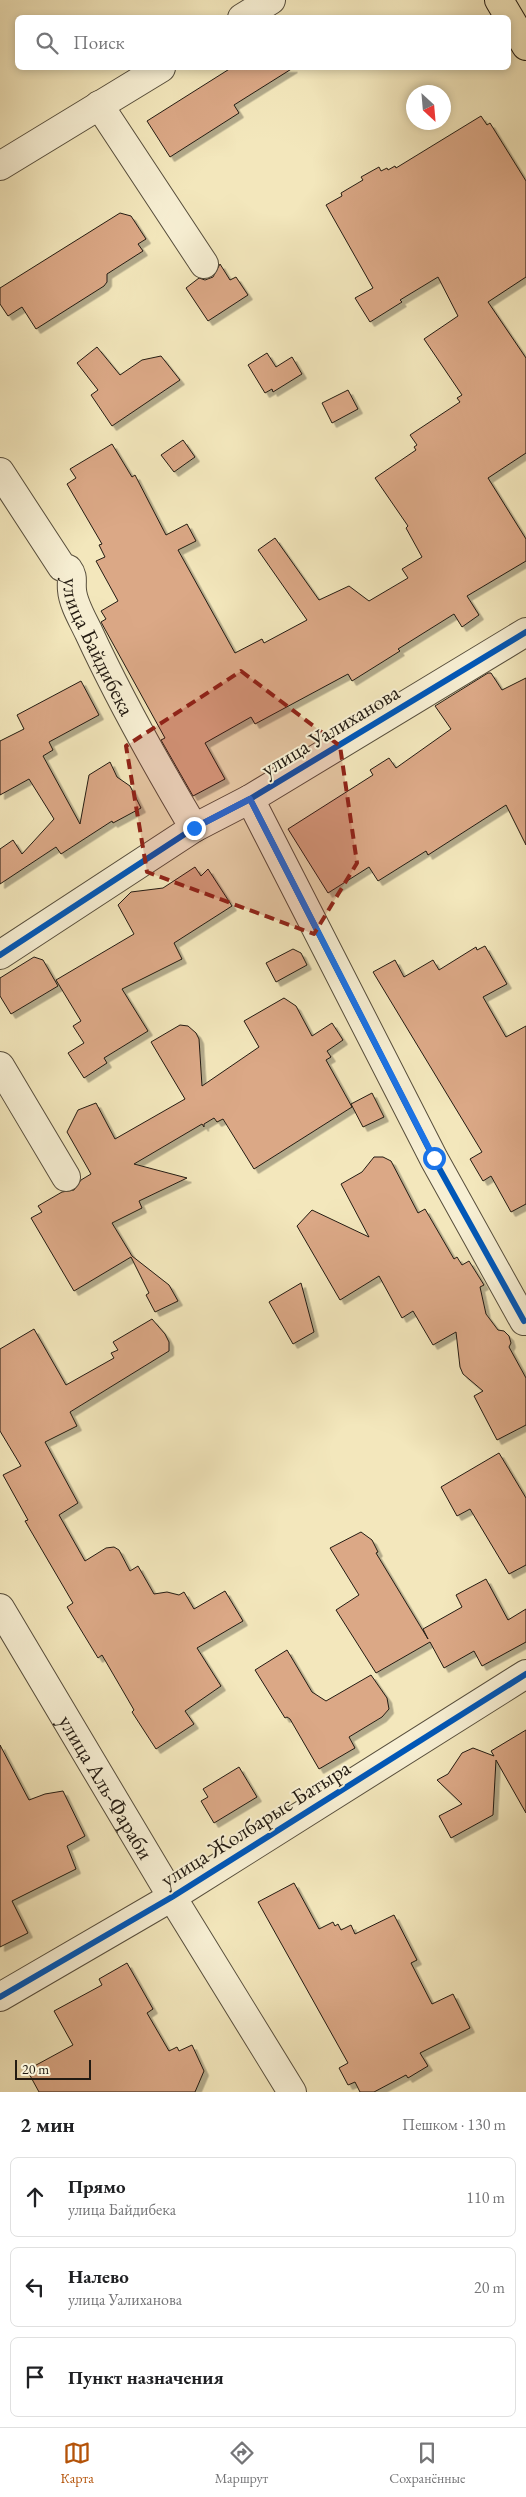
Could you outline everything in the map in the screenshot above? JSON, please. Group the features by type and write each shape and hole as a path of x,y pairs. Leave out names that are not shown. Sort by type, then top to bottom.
{"highway":[{"path":"499,0 508,15"},
{"path":"511,20 526,46"}],"street":[{"path":"247,15 271,0"},
{"path":"0,166 158,70"},
{"path":"99,105 204,264"},
{"name":"улица Байдибека","path":"0,472 49,550 62,567 68,569 72,575 72,590 78,611 150,755 194,828"},
{"name":"улица Уалиханова","path":"0,954 194,828 250,799 526,632"},
{"path":"250,799 434,1158 524,1321"},
{"path":"0,1066 66,1177"},
{"name":"улица Аль-Фараби","path":"0,1608 172,1897 292,2092"},
{"name":"улица Жолбарыс Батыра","path":"0,1997 172,1897 526,1674"}],"highlighted area":[{"path":"241,671 340,746 357,863 314,934 147,872 126,746"}],"building":[{"path":"228,70 290,70 234,105 239,113 170,157 147,121"},
{"path":"481,116 487,125 490,123 526,181 526,277 488,302 526,358 526,453 488,478 526,539 526,561 467,596 479,615 462,627 454,614 352,681 348,674 255,724 251,717 205,743 225,779 193,796 161,740 165,738 101,622 106,619 101,611 118,601 96,561 105,557 99,545 102,544 67,484 76,478 70,469 112,444 132,477 135,475 166,535 187,524 196,541 178,550 235,653 262,639 264,643 307,620 258,550 275,538 319,600 349,586 369,601 408,578 402,569 422,557 406,528 408,526 375,478 416,450 414,447 417,445 410,435 460,402 457,398 462,395 424,339 458,316 438,277 400,300 402,302 370,322 355,298 373,288 326,205 342,196 341,193 363,180 361,177 379,167 381,171 395,166 396,168"},
{"path":"120,213 131,216 146,239 138,244 143,251 107,274 107,282 104,286 36,329 22,307 8,316 0,304 0,288"},
{"path":"220,264 230,280 236,277 248,295 208,321 186,288 199,278 205,280 213,277"},
{"path":"97,347 120,375 142,360 161,356 180,380 112,426 91,395 98,390 77,363"},
{"path":"267,353 276,367 292,357 302,374 273,392 272,389 265,393 248,365"},
{"path":"348,390 358,409 332,423 322,403"},
{"path":"183,440 195,457 174,472 161,455"},
{"path":"488,673 491,673 502,690 526,678 526,845 506,805 428,855 426,851 378,881 369,867 328,893 288,829 373,775 370,770 389,758 396,768 451,729 435,706"},
{"path":"81,681 99,715 49,742 53,750 43,756 80,824 89,775 110,762 117,777 130,786 141,808 113,823 112,821 61,854 56,847 0,884 0,849 13,840 22,854 54,819 29,779 0,795 0,741 24,729 17,715"},
{"path":"195,867 201,876 208,869 232,906 174,943 182,959 122,989 148,1031 104,1058 107,1063 84,1078 68,1053 84,1043 73,1026 81,1021 56,980 134,934 118,905 131,892 163,888"},
{"path":"485,946 507,984 483,997 506,1037 526,1026 526,1204 511,1212 491,1176 483,1181 470,1159 482,1152 373,972 395,960 404,977 433,960 439,970 476,947 477,950"},
{"path":"293,949 301,953 307,965 276,982 266,963"},
{"path":"34,957 43,960 58,986 11,1014 0,996 0,978"},
{"path":"284,998 296,1006 312,1036 332,1023 343,1040 327,1051 331,1057 326,1060 352,1107 254,1169 223,1119 217,1122 214,1118 204,1124 204,1127 202,1124 134,1164 187,1178 139,1201 142,1208 112,1223 132,1256 169,1285 178,1301 155,1312 146,1295 149,1293 131,1257 74,1291 31,1218 42,1212 38,1206 62,1192 74,1190 81,1180 91,1174 67,1132 78,1110 96,1103 115,1139 185,1099 151,1042 180,1025 188,1026 196,1033 199,1039 202,1086 259,1047 244,1021"},
{"path":"372,1093 384,1117 363,1127 351,1104"},
{"path":"374,1157 383,1157 391,1161 418,1213 425,1209 454,1259 457,1257 462,1265 469,1261 484,1285 480,1287 486,1314 498,1330 504,1331 509,1336 511,1343 509,1347 526,1378 526,1425 497,1440 474,1396 483,1391 463,1374 460,1367 456,1332 433,1345 413,1311 402,1318 379,1276 340,1300 297,1226 312,1210 369,1237 341,1184 362,1172"},
{"path":"301,1283 314,1332 293,1344 269,1302"},
{"path":"152,1319 165,1334 169,1342 169,1351 70,1412 77,1426 45,1442 78,1503 59,1515 85,1561 106,1548 114,1547 119,1550 130,1571 138,1566 154,1594 167,1592 179,1595 184,1592 194,1609 225,1591 243,1621 197,1648 221,1686 185,1711 194,1724 156,1749 132,1712 134,1710 102,1655 98,1658 67,1607 73,1603 25,1521 28,1520 3,1475 21,1466 0,1431 0,1349 34,1329 66,1385 114,1358 111,1353 118,1350 113,1342"},
{"path":"499,1453 526,1498 526,1565 509,1574 470,1509 457,1516 441,1487"},
{"path":"361,1532 372,1540 378,1552 376,1553 428,1639 423,1629 462,1607 456,1595 486,1579 508,1620 526,1609 526,1642 482,1666 474,1651 444,1668 430,1642 376,1673 336,1610 359,1595 330,1548"},
{"path":"287,1650 312,1692 326,1701 371,1675 387,1698 389,1709 382,1717 349,1737 355,1748 319,1769 290,1719 285,1718 255,1670"},
{"path":"526,1730 526,1813 496,1760 493,1815 451,1838 439,1816 462,1804 437,1780 448,1774 462,1753 473,1748 494,1756 491,1751"},
{"path":"0,1745 29,1800 45,1794 63,1791 85,1836 67,1846 76,1869 12,1901 28,1933 0,1947"},
{"path":"239,1767 257,1797 214,1823 201,1801 208,1797 203,1789"},
{"path":"294,1883 319,1929 333,1922 335,1926 338,1924 341,1930 351,1925 355,1934 394,1915 417,1960 411,1963 432,2004 453,1994 470,2028 420,2053 428,2066 408,2078 406,2075 374,2092 360,2092 355,2082 348,2085 339,2068 348,2063 258,1902"},
{"path":"127,1963 153,2009 147,2013 169,2051 177,2047 179,2051 192,2045 204,2071 195,2092 39,2092 27,2070 73,2045 54,2011 102,1985 99,1979"}],"cycle path":[{"path":"0,955 194,828 250,799 526,632"},
{"path":"250,799 434,1159 524,1321"},
{"path":"0,1997 172,1897 526,1674"}],"route":[{"path":"194,828 250,799 363,1023 434,1158"}]}
